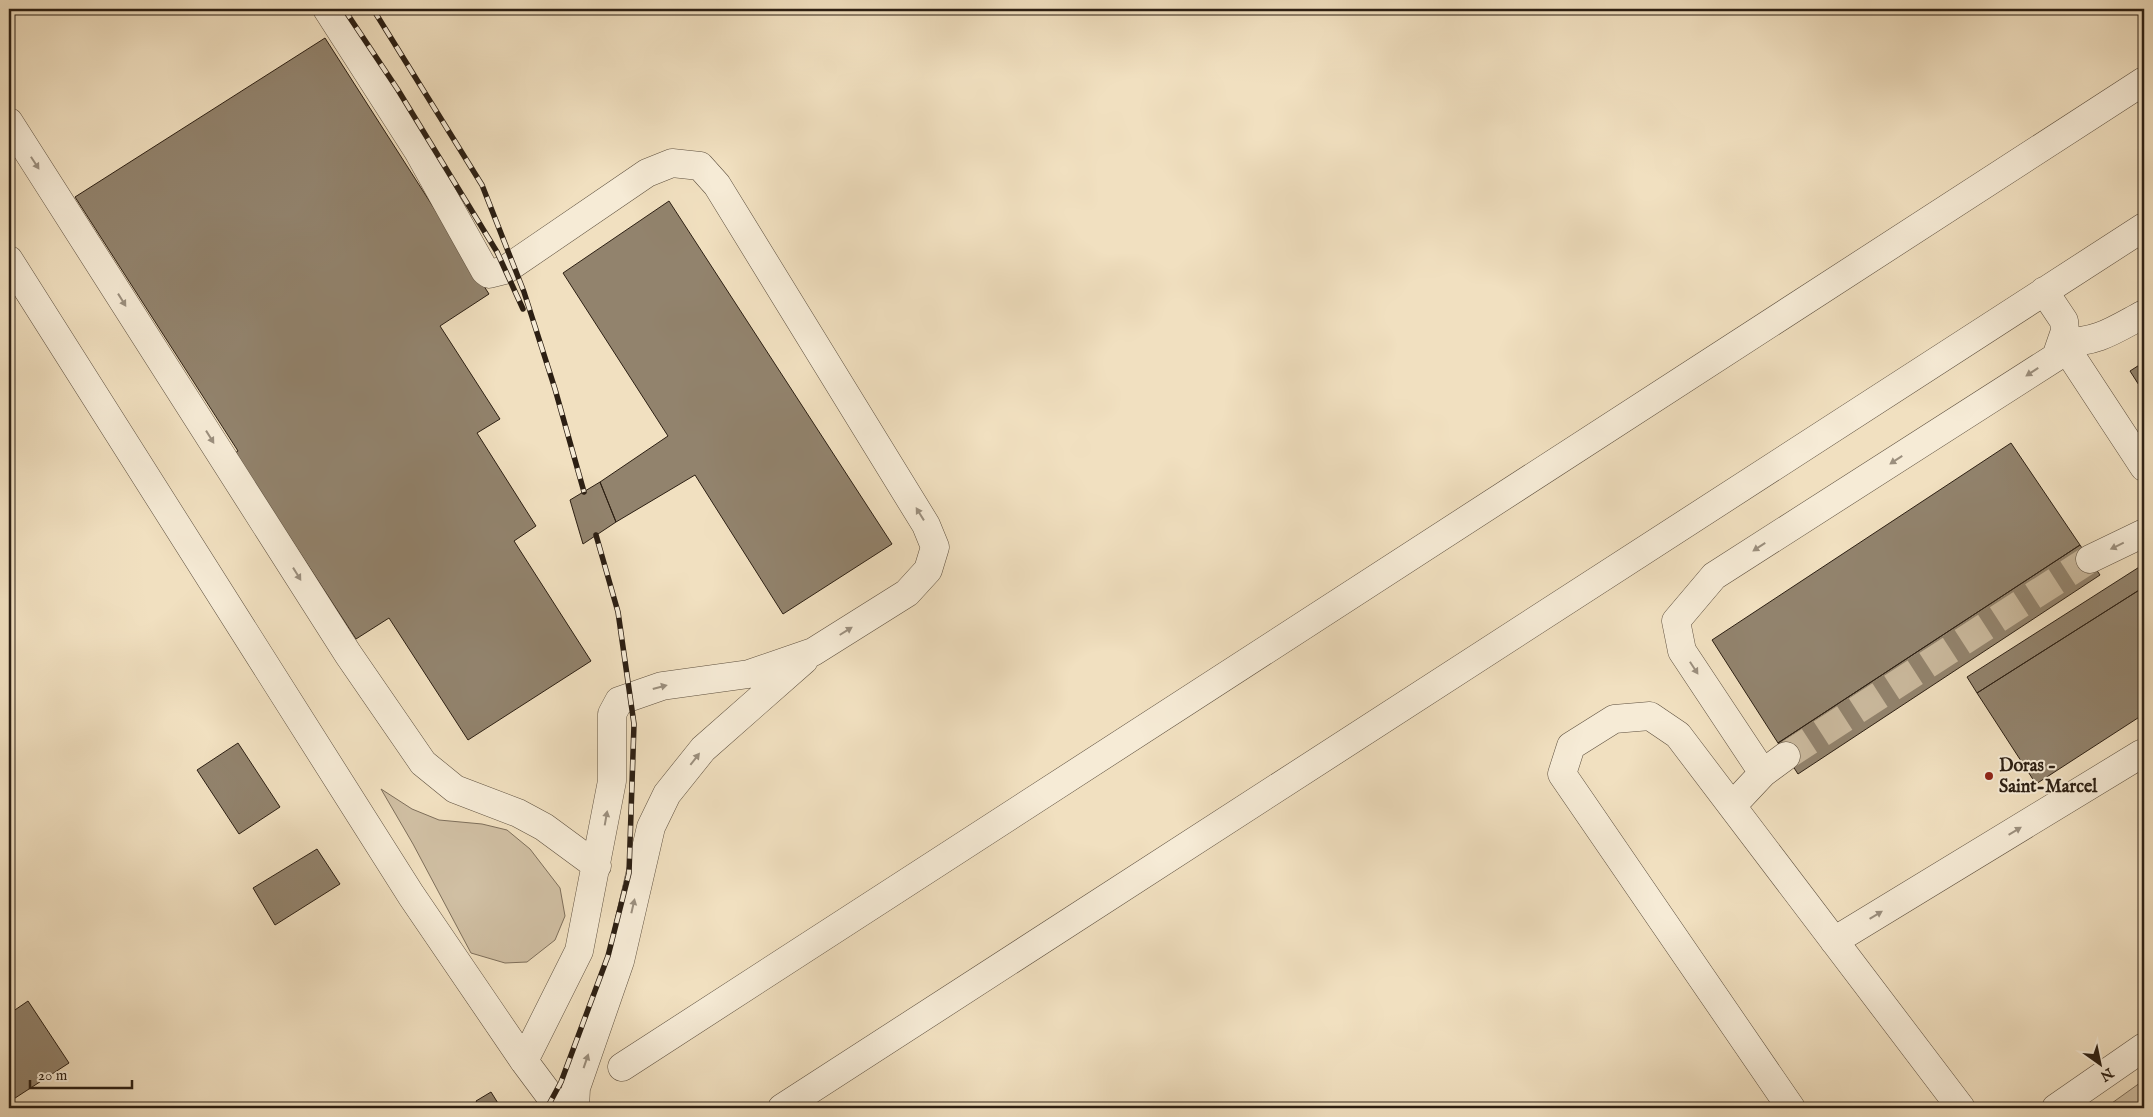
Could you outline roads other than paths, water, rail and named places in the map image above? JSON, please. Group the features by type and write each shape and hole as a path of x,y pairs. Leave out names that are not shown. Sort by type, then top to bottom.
{"lane":[{"path":"327,9 418,152 485,270 490,274 505,270 647,173 672,163 700,166 717,185 926,525 935,547 928,570 907,593 813,652 703,749 667,794 651,828 620,961 576,1088 575,1108"},
{"path":"622,1067 2144,81"},
{"path":"9,122 348,654 423,763 455,789 518,813 544,827 597,866"},
{"path":"782,1108 2144,227"},
{"path":"9,260 411,895 524,1061 559,1108"},
{"path":"1763,773 1682,650 1676,621 1714,576 2056,356 2065,331 2064,321 2044,291"},
{"path":"2062,342 2078,343 2099,338 2144,314"},
{"path":"2062,342 2144,467"},
{"path":"2090,559 2144,533"},
{"path":"524,1061 579,951 612,781 612,714 618,701 662,686 749,674 813,652"},
{"path":"1791,1108 1562,774 1571,746 1614,719 1650,716 1678,735 1961,1108"},
{"path":"1834,941 2143,754"},
{"path":"1732,806 1763,773 1786,756"},
{"path":"2056,1108 2144,1047"}],"tunnel":[{"path":"1786,756 2090,559"}],"railway":[{"path":"344,9 398,90 497,252 523,309"},
{"path":"373,9 482,185 524,292 555,389 584,492"},
{"path":"547,1108 561,1082 608,956 629,873 634,724 618,612 596,535"}],"place":[{"name":"Doras - Saint-Marcel","path":"1989,776"}]}
